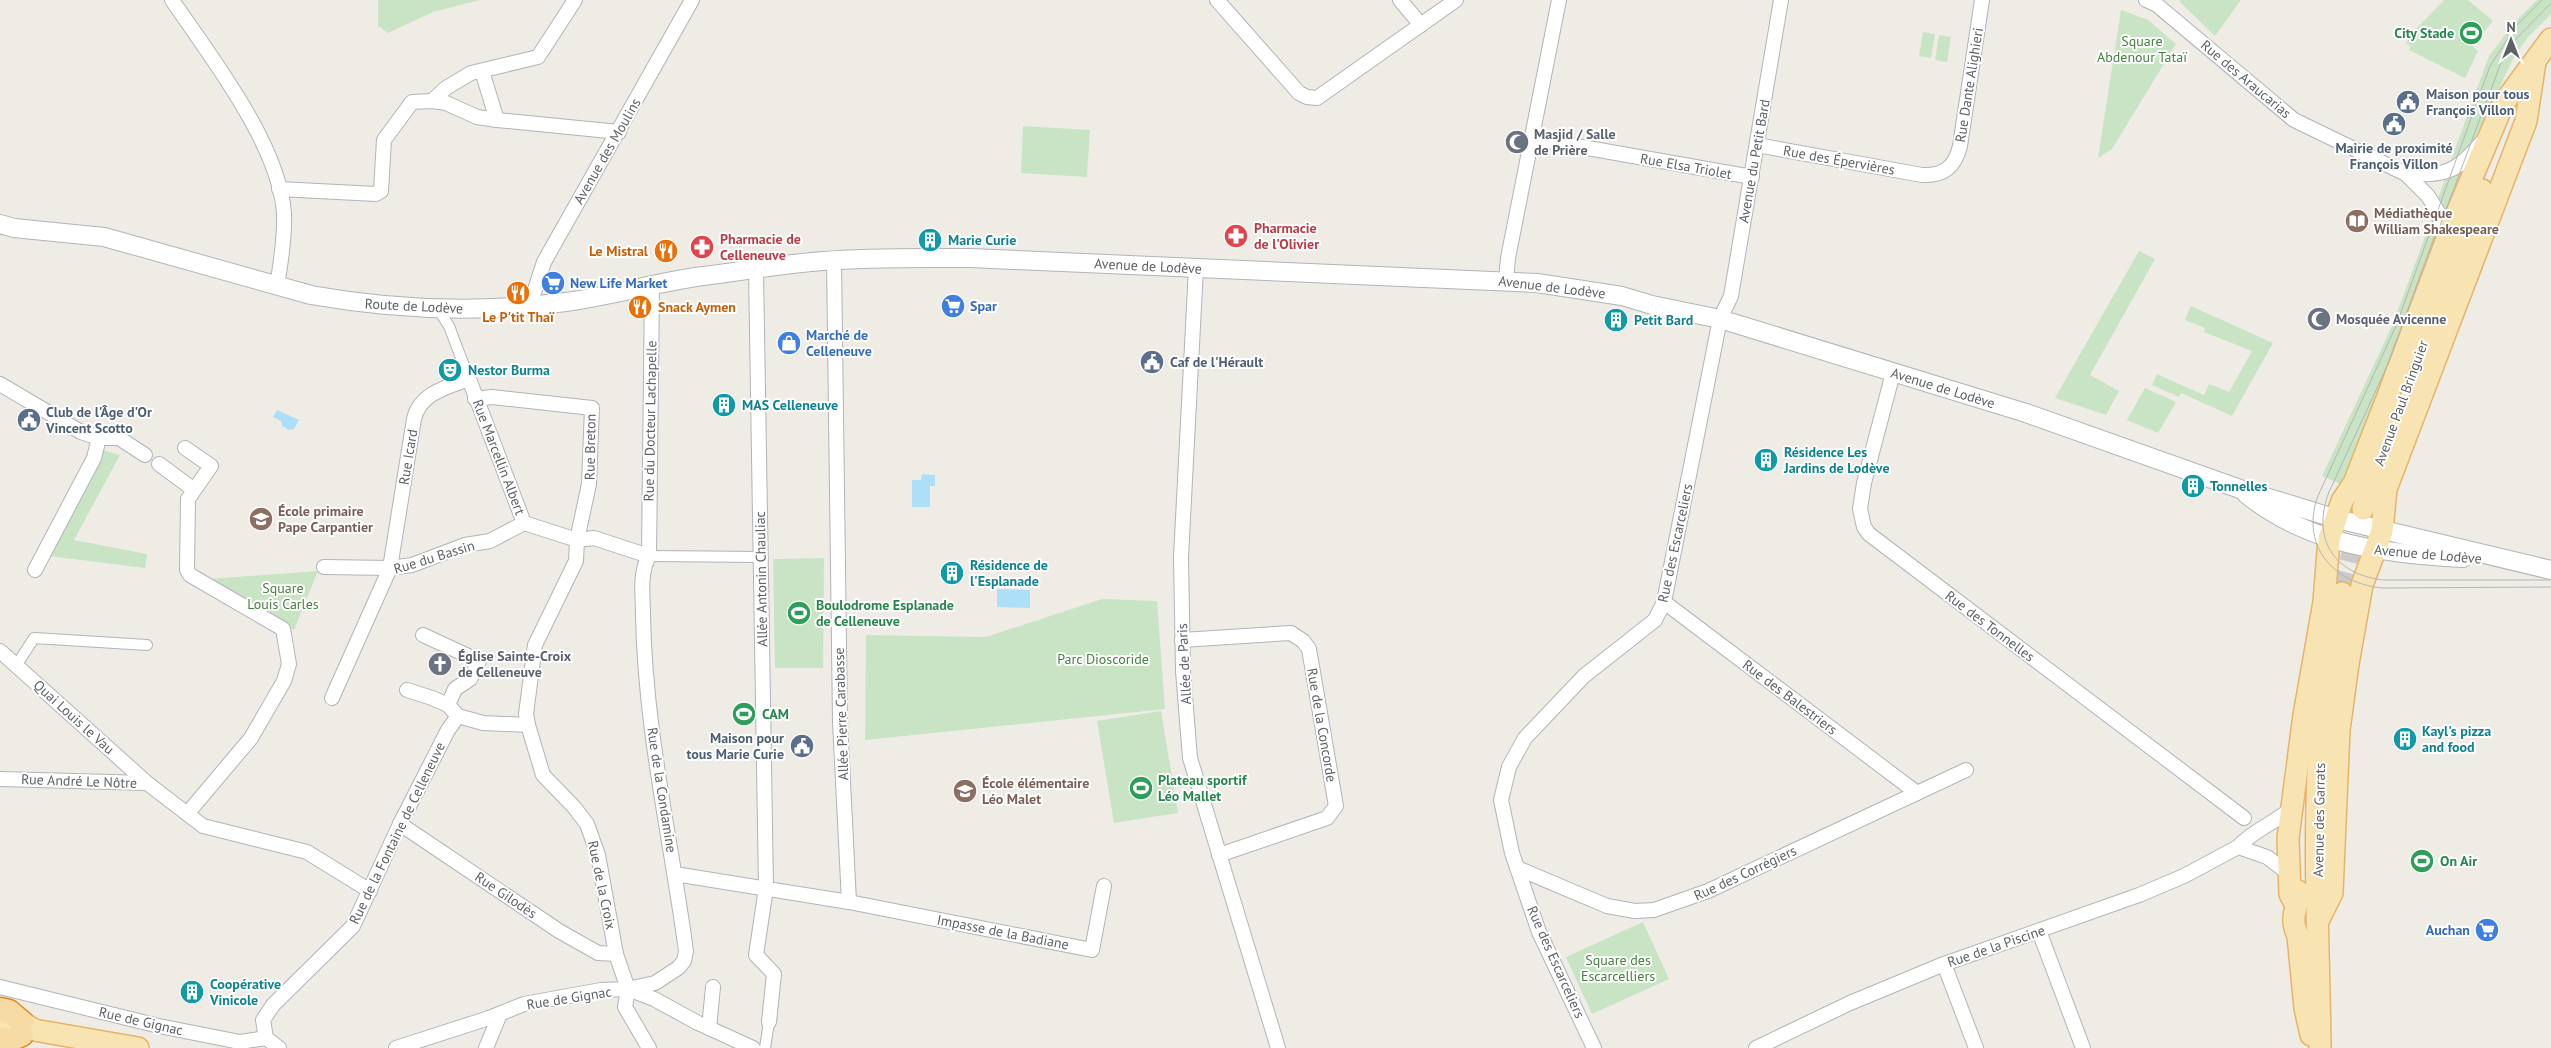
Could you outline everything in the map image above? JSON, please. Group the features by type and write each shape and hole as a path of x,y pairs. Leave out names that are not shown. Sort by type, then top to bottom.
{"highway":[{"path":"0,1009 9,1011 26,1029 10,1040 0,1039"}],"main road":[{"name":"Avenue Paul Bringuier","path":"2296,905 2290,894 2288,873 2291,809 2304,715 2324,602 2329,539 2342,501 2358,474 2445,241 2499,128 2521,92 2535,59 2551,40"},
{"path":"2319,918 2332,893 2338,730 2362,585 2378,541 2386,489 2526,121 2521,92"},
{"name":"Avenue Paul Bringuier","path":"2363,509 2499,128"},
{"name":"Avenue des Garrats","path":"2319,1048 2319,918 2316,846 2320,750 2329,662 2342,593"},
{"path":"2319,1048 2308,1029 2298,936 2294,926 2293,912 2298,897 2297,840 2303,788 2306,773 2320,750"},
{"path":"0,1019 26,1029 138,1048"},
{"path":"0,1032 26,1029"}],"street":[{"path":"172,0 234,92 264,147 279,189 284,213 282,261 277,286"},
{"path":"432,101 446,88 471,73 538,58 575,0"},
{"path":"676,0 692,1"},
{"path":"1217,0 1299,93 1307,98 1317,98 1456,0"},
{"path":"1400,0 1421,25"},
{"path":"1506,280 1508,258 1559,0"},
{"name":"Avenue du Petit Bard","path":"1720,319 1731,296 1781,0"},
{"name":"Rue Dante Alighieri","path":"1922,175 1936,175 1946,171 1956,160 1982,0"},
{"name":"Rue des Araucarias","path":"2146,0 2157,5 2294,120 2406,174 2428,196 2438,212 2445,241"},
{"name":"Avenue des Moulins","path":"530,305 544,262 692,1"},
{"path":"482,71 497,120"},
{"path":"279,189 376,194 381,190 384,140 412,102 432,101 446,103 477,117 497,120 619,132"},
{"name":"Rue des Araucarias","path":"2406,174 2437,175 2452,169 2467,159 2499,128"},
{"name":"Rue Elsa Triolet","path":"1532,138 1752,177"},
{"name":"Rue des Épervières","path":"1757,145 1922,175"},
{"name":"Route de Lodève","path":"4,227 104,236 277,286 343,301 438,309 568,302 652,285 834,260"},
{"name":"Avenue de Lodève","path":"834,260 970,258 1506,280 1622,296 1652,305 1720,319 2026,413 2240,488 2337,519 2378,541 2392,554 2512,562 2551,570"},
{"name":"Allée Pierre Carabasse","path":"834,260 839,712 849,902"},
{"name":"Allée de Paris","path":"1196,268 1196,304 1181,557 1182,640 1190,758 1278,1048"},
{"name":"Allée Antonin Chauliac","path":"756,270 766,888 756,955 774,974 769,1022"},
{"name":"Rue du Docteur Lachapelle","path":"649,556 652,285"},
{"name":"Rue Marcellin Albert","path":"438,309 449,326 475,399 524,524"},
{"name":"Rue des Escarceliers","path":"1594,1048 1539,932 1516,868 1501,800 1509,767 1524,738 1584,676 1655,620 1664,602 1720,319"},
{"name":"Rue des Tonnelles","path":"1893,373 1864,484 1860,509 1864,527 1869,534 2244,818"},
{"name":"Rue Icard","path":"390,568 417,408 426,397 469,379"},
{"path":"0,384 81,432 99,438 119,438 144,455"},
{"name":"Rue Breton","path":"475,399 492,398 592,408 590,484 577,540"},
{"path":"35,570 94,458 99,438"},
{"path":"185,448 211,466 193,488 188,499 187,570 190,575 283,629 289,664 284,681 251,738 187,814"},
{"path":"159,464 193,488"},
{"name":"Avenue de Lodève","path":"2240,488 2270,512 2306,532 2329,539 2378,541"},
{"path":"524,524 577,540 594,538 649,556 760,557"},
{"name":"Rue du Bassin","path":"332,698 390,568 412,565 465,545 490,540 524,524"},
{"name":"Rue de la Croix","path":"577,540 576,561 535,645 530,669 528,725 543,775 574,807 587,824 598,855 616,954 628,989 625,1007 649,1048"},
{"name":"Rue de la Condamine","path":"628,989 655,983 678,968 684,960 686,951 676,874 654,760 649,710 644,634 643,567 649,556"},
{"path":"324,568 390,568"},
{"name":"Rue des Balestriers","path":"1664,602 1917,793"},
{"name":"Rue de la Concorde","path":"1182,640 1291,633 1303,641 1309,649 1336,806 1327,818 1219,855"},
{"path":"423,635 478,660 470,679 455,689 448,705"},
{"path":"16,666 34,638 148,645"},
{"name":"Quai Louis le Vau","path":"0,651 147,783"},
{"path":"407,690 448,705 458,716 483,723 528,725"},
{"name":"Rue de la Fontaine de Celleneuve","path":"266,1038 263,1020 273,1004 353,926 400,824 448,730 458,716"},
{"name":"Rue des Corrégiers","path":"1516,868 1607,906 1635,911 1654,910 1708,891 1966,770"},
{"name":"Rue André Le Nôtre","path":"0,779 147,783 203,826 307,852 370,891"},
{"name":"Rue de la Piscine","path":"1756,1048 1850,1003 1944,964 2039,931 2184,876 2238,847 2291,809"},
{"name":"Rue Gilodès","path":"400,824 559,931 598,953 616,954"},
{"path":"2238,847 2266,857 2288,873"},
{"path":"676,874 849,902"},
{"name":"Impasse de la Badiane","path":"849,902 1092,950 1104,886"},
{"path":"2039,931 2084,1048"},
{"path":"1944,964 1976,1048"},
{"name":"Rue de Gignac","path":"0,987 159,1026 240,1042 266,1038"},
{"path":"709,1028 713,987"},
{"path":"628,989 654,999 709,1028 753,1048"},
{"name":"Rue de Gignac","path":"396,1048 500,1014 524,1004 601,990 628,989"},
{"path":"486,1048 500,1014"},
{"path":"764,1048 769,1022"},
{"path":"266,1038 279,1048"}],"green space":[{"path":"378,0 480,0 433,12 388,33 378,26"},
{"path":"2241,0 2215,36 2179,1"},
{"path":"2444,0 2468,0 2493,21 2473,45 2462,37 2478,51 2465,78 2409,50 2410,46 2406,43 2413,32"},
{"path":"2537,0 2551,0 2551,14 2528,37 2513,59 2474,141 2451,160 2489,56 2513,24"},
{"name":"Square Abdenour Tataï","path":"2121,10 2148,20 2176,44 2112,149 2098,158"},
{"path":"1923,32 1935,34 1931,58 1919,56"},
{"path":"1939,35 1951,37 1947,62 1935,60"},
{"path":"1023,126 1090,130 1087,177 1021,173"},
{"path":"2465,165 2446,224 2437,202 2446,176"},
{"path":"2432,218 2437,246 2345,486 2322,476 2392,326"},
{"path":"2139,251 2155,259 2090,375 2119,391 2106,415 2055,398"},
{"path":"2191,306 2273,343 2232,416 2181,393 2179,397 2152,385 2157,374 2204,395 2209,384 2229,392 2252,351 2204,332 2205,328 2185,320"},
{"path":"2145,388 2176,402 2158,433 2127,420"},
{"path":"103,450 120,455 74,540 147,554 145,568 49,556"},
{"name":"Boulodrome Esplanade de Celleneuve","path":"824,558 823,668 775,668 773,559"},
{"name":"Square Louis Carles","path":"318,571 294,630 209,579"},
{"name":"Parc Dioscoride","path":"1102,599 1157,601 1165,709 865,740 866,635 986,637"},
{"name":"Plateau sportif Léo Mallet","path":"1161,711 1178,813 1114,823 1097,721"},
{"name":"Square des Escarcelliers","path":"1643,922 1669,979 1592,1014 1566,957"}],"water":[{"path":"277,410 299,420 294,429 289,430 282,426 281,421 273,417"},
{"path":"922,474 935,475 935,486 930,486 930,507 912,507 912,480 921,480"},
{"path":"997,589 1030,590 1030,608 997,607"}],"tunnel":[{"path":"2342,593 2363,509"}],"tram line":[{"path":"2542,0 2516,26 2490,66 2396,326 2317,498 2313,516 2314,533 2318,547 2326,560 2337,571 2350,579 2366,585 2383,588 2551,587"},
{"path":"2550,580 2383,580 2366,576 2351,570 2340,562 2331,551 2325,539 2323,525 2324,509 2329,492 2389,362 2502,60 2516,39 2551,3"}],"place":[{"name":"City Stade","path":"2471,33"},
{"name":"Maison pour tous François Villon","path":"2408,102"},
{"name":"Mairie de proximité François Villon","path":"2394,124"},
{"name":"Masjid / Salle de Prière","path":"1517,142"},
{"name":"Médiathèque William Shakespeare","path":"2357,221"},
{"name":"Pharmacie de l'Olivier","path":"1236,236"},
{"name":"Marie Curie","path":"930,240"},
{"name":"Pharmacie de Celleneuve","path":"702,247"},
{"name":"Le Mistral","path":"666,251"},
{"name":"New Life Market","path":"553,283"},
{"name":"Le P'tit Thaï","path":"518,293"},
{"name":"Spar","path":"953,306"},
{"name":"Snack Aymen","path":"640,307"},
{"name":"Mosquée Avicenne","path":"2319,319"},
{"name":"Petit Bard","path":"1616,320"},
{"name":"Marché de Celleneuve","path":"789,343"},
{"name":"Caf de l'Hérault","path":"1152,362"},
{"name":"Nestor Burma","path":"450,370"},
{"name":"MAS Celleneuve","path":"724,405"},
{"name":"Club de l'Âge d'Or Vincent Scotto","path":"29,420"},
{"name":"Résidence Les Jardins de Lodève","path":"1766,460"},
{"name":"Tonnelles","path":"2193,486"},
{"name":"École primaire Pape Carpantier","path":"261,519"},
{"name":"Résidence de l'Esplanade","path":"952,573"},
{"name":"Boulodrome Esplanade de Celleneuve","path":"799,613"},
{"name":"Église Sainte-Croix de Celleneuve","path":"440,664"},
{"name":"CAM","path":"744,714"},
{"name":"Kayl's pizza and food","path":"2405,739"},
{"name":"Maison pour tous Marie Curie","path":"802,746"},
{"name":"Plateau sportif Léo Mallet","path":"1141,788"},
{"name":"École élémentaire Léo Malet","path":"965,791"},
{"name":"On Air","path":"2422,861"},
{"name":"Auchan","path":"2487,930"},
{"name":"Coopérative Vinicole","path":"192,992"}]}
